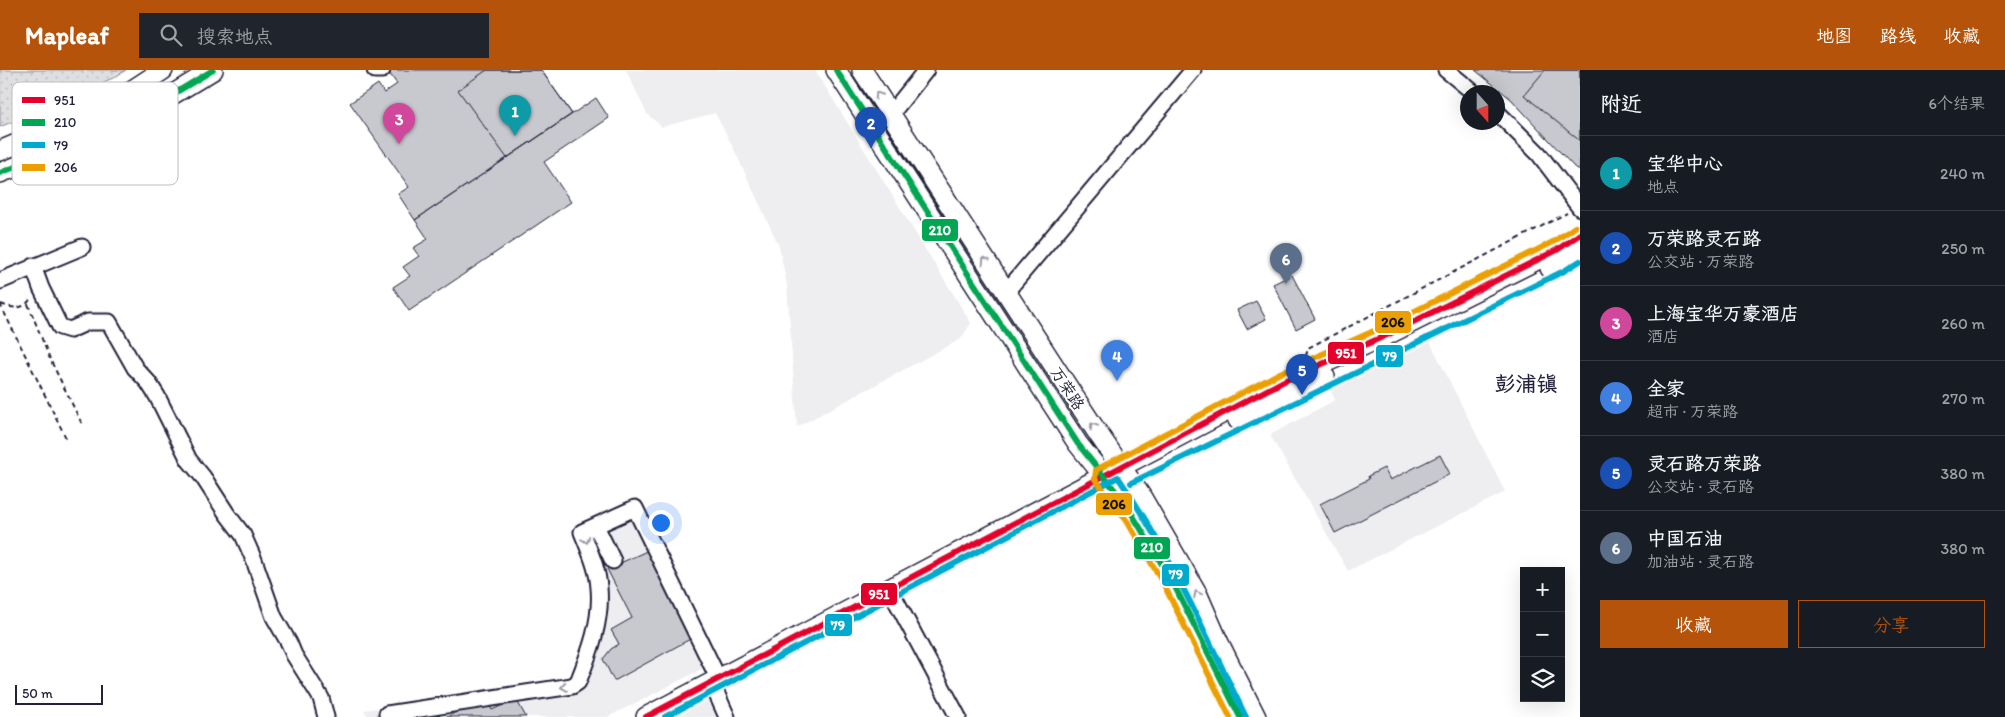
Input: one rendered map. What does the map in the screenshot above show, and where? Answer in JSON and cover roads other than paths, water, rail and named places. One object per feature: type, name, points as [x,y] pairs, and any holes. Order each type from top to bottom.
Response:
[{"type":"main road","points":[[145,82],[163,70]]},
{"type":"main road","points":[[178,91],[213,70]]},
{"type":"main road","name":"万荣路","points":[[836,70],[1078,444],[1131,512],[1172,581],[1240,717]]},
{"type":"main road","name":"万荣路","points":[[862,70],[1097,432],[1124,470],[1194,587],[1218,642],[1256,717]]},
{"type":"main road","points":[[0,151],[12,146]]},
{"type":"main road","points":[[0,172],[12,167]]},
{"type":"main road","points":[[664,717],[716,684],[1124,470],[1300,374],[1387,335],[1557,250],[1580,234]]},
{"type":"main road","points":[[1124,470],[1294,391],[1560,263],[1580,250]]},
{"type":"main road","points":[[646,717],[893,596],[1107,479]]},
{"type":"street","points":[[375,70],[382,70]]},
{"type":"street","points":[[890,114],[926,70]]},
{"type":"street","points":[[1006,292],[1193,70]]},
{"type":"street","points":[[1446,70],[1464,85]]},
{"type":"street","points":[[1505,120],[1539,154],[1580,207]]},
{"type":"street","points":[[0,281],[82,247]]},
{"type":"street","points":[[33,266],[60,327],[70,330],[88,322],[110,322],[135,368],[148,382],[157,396],[188,460],[203,477],[243,535],[274,617],[289,642],[294,655],[321,698],[326,717]]},
{"type":"street","points":[[389,717],[387,714],[441,710],[572,686],[578,682],[594,638],[598,613],[599,587],[594,561],[582,532],[635,508],[716,684],[727,717]]},
{"type":"street","points":[[596,526],[613,561]]},
{"type":"street","points":[[893,596],[958,717]]},
{"type":"place","name":"宝华中心","points":[[515,136]]},
{"type":"place","name":"上海宝华万豪酒店","points":[[399,144]]},
{"type":"place","name":"万荣路灵石路","points":[[871,148]]},
{"type":"place","name":"中国石油","points":[[1286,284]]},
{"type":"place","name":"全家","points":[[1117,381]]},
{"type":"place","name":"灵石路万荣路","points":[[1302,395]]},
{"type":"district","name":"彭浦镇","points":[[1526,384]]}]
